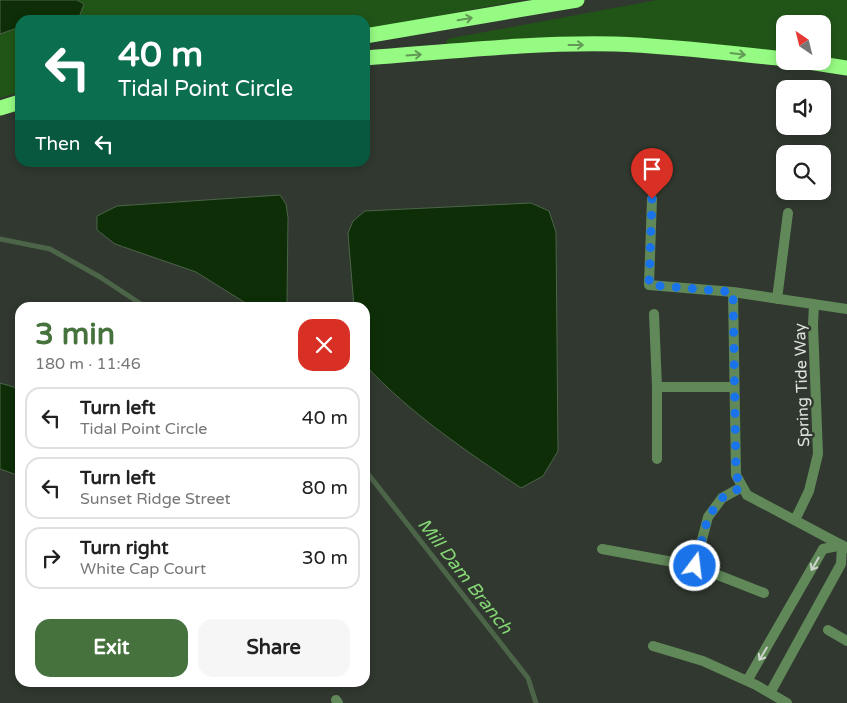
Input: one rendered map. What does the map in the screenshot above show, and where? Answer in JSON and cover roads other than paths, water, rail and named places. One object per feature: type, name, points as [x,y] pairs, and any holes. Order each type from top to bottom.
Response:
[{"type":"highway","points":[[370,35],[577,0]]},
{"type":"highway","points":[[370,58],[553,45],[614,44],[666,47],[776,58]]},
{"type":"highway","points":[[831,66],[847,68]]},
{"type":"highway","points":[[0,108],[15,104]]},
{"type":"street","points":[[652,199],[649,285],[733,292],[847,309]]},
{"type":"street","points":[[777,299],[788,213]]},
{"type":"street","points":[[733,292],[736,475],[747,495],[844,546]]},
{"type":"street","name":"Spring Tide Way","points":[[795,520],[809,491],[818,454],[814,304]]},
{"type":"street","points":[[654,314],[657,459]]},
{"type":"street","points":[[657,387],[734,387]]},
{"type":"street","points":[[695,566],[708,517],[722,498],[742,487]]},
{"type":"street","points":[[747,681],[823,549],[844,546]]},
{"type":"street","points":[[770,693],[841,564],[844,546]]},
{"type":"street","points":[[602,549],[695,566],[764,593]]},
{"type":"street","points":[[828,630],[847,641]]},
{"type":"street","points":[[654,646],[703,660],[787,703]]},
{"type":"waterway","name":"Mill Dam Branch","points":[[0,239],[50,249],[100,277],[138,302]]},
{"type":"waterway","name":"Mill Dam Branch","points":[[370,476],[528,678],[536,703]]}]
